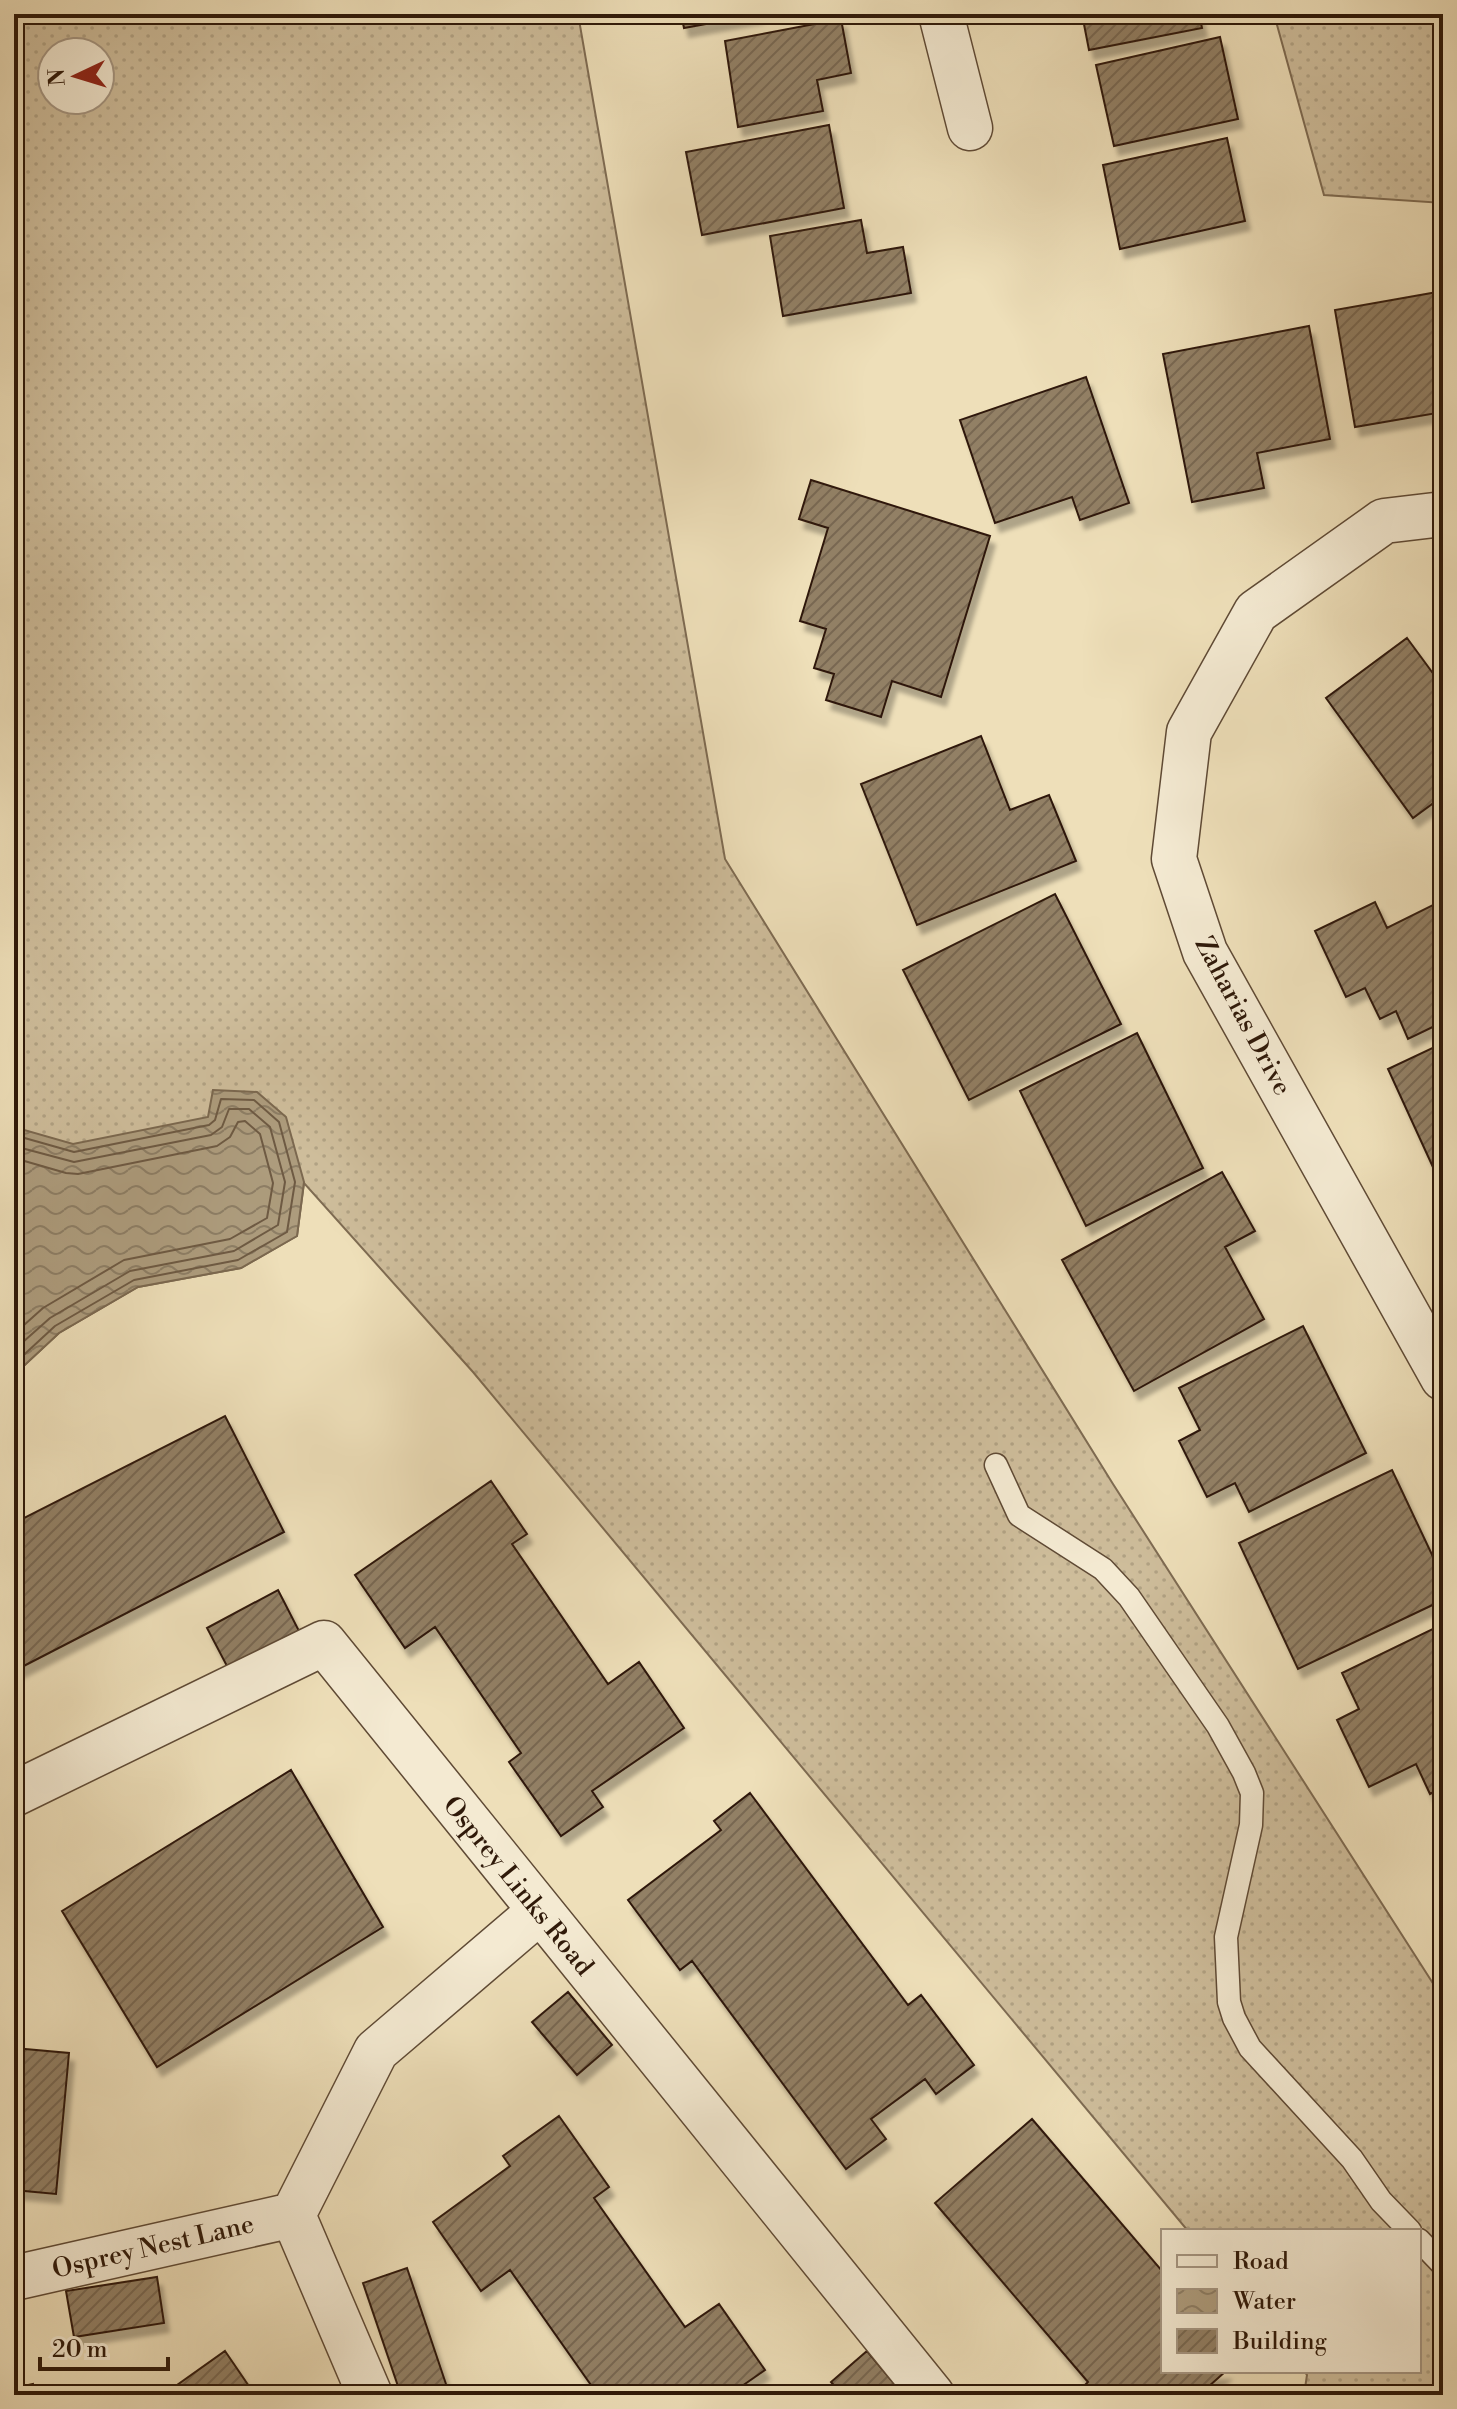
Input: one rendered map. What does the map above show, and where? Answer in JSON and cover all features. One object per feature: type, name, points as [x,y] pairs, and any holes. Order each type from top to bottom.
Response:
[{"type":"street","points":[[941,14],[970,128]]},
{"type":"street","name":"Zaharias Drive","points":[[1443,514],[1384,521],[1256,612],[1189,732],[1174,859],[1205,952],[1443,1378]]},
{"type":"street","name":"Osprey Links Road","points":[[14,1794],[324,1643],[932,2395]]},
{"type":"street","points":[[370,2395],[293,2215],[376,2051],[540,1911]]},
{"type":"street","name":"Osprey Nest Lane","points":[[14,2278],[293,2215]]},
{"type":"lane","points":[[996,1465],[1019,1515],[1103,1569],[1129,1597],[1218,1726],[1244,1773],[1252,1793],[1251,1825],[1226,1937],[1229,2002],[1234,2018],[1250,2048],[1352,2159],[1381,2201],[1408,2229]]},
{"type":"lane","points":[[1421,2242],[1443,2265]]},
{"type":"shaded area","points":[[14,14],[578,14],[725,859],[1113,1484],[1443,1999],[1443,2395],[1304,2395],[1306,2373],[1421,2373],[1421,2229],[1186,2229],[473,1372],[304,1183],[297,1236],[241,1268],[138,1287],[59,1333],[14,1375]]},
{"type":"shaded area","points":[[1274,14],[1443,14],[1443,203],[1324,195]]},
{"type":"water","points":[[213,1090],[257,1092],[286,1117],[304,1182],[297,1236],[241,1268],[138,1287],[59,1333],[14,1375],[14,1127],[73,1144],[208,1117]]},
{"type":"building","points":[[681,14],[760,14],[684,28]]},
{"type":"building","points":[[1082,14],[1199,14],[1202,28],[1089,50]]},
{"type":"building","points":[[841,19],[851,73],[817,80],[823,111],[738,127],[725,41]]},
{"type":"building","points":[[1220,37],[1238,119],[1114,146],[1096,65]]},
{"type":"building","points":[[829,125],[844,208],[702,235],[686,152]]},
{"type":"building","points":[[1227,138],[1245,221],[1120,249],[1103,165]]},
{"type":"building","points":[[861,220],[867,253],[903,247],[911,293],[783,316],[770,236]]},
{"type":"building","points":[[1443,291],[1443,412],[1355,427],[1335,310]]},
{"type":"building","points":[[1309,326],[1330,439],[1257,453],[1264,488],[1192,502],[1163,354]]},
{"type":"building","points":[[1086,377],[1129,503],[1080,520],[1072,497],[995,523],[960,420]]},
{"type":"building","points":[[811,480],[990,536],[941,697],[892,681],[881,717],[826,700],[834,674],[814,668],[826,629],[800,621],[828,528],[799,519]]},
{"type":"building","points":[[1407,638],[1443,687],[1443,796],[1413,818],[1326,698]]},
{"type":"building","points":[[981,736],[1010,810],[1049,795],[1076,861],[917,925],[861,784]]},
{"type":"building","points":[[1055,894],[1121,1024],[969,1100],[903,970]]},
{"type":"building","points":[[1443,900],[1443,1022],[1408,1039],[1396,1011],[1380,1019],[1365,988],[1346,997],[1315,931],[1375,902],[1387,928]]},
{"type":"building","points":[[1137,1033],[1203,1168],[1086,1226],[1020,1091]]},
{"type":"building","points":[[1443,1043],[1443,1189],[1388,1069]]},
{"type":"building","points":[[1222,1172],[1255,1231],[1225,1247],[1264,1319],[1134,1391],[1062,1260]]},
{"type":"building","points":[[1303,1326],[1366,1453],[1249,1512],[1235,1483],[1207,1497],[1179,1441],[1200,1430],[1179,1388]]},
{"type":"building","points":[[225,1416],[284,1532],[14,1671],[14,1523]]},
{"type":"building","points":[[1392,1470],[1443,1578],[1443,1600],[1298,1669],[1239,1543]]},
{"type":"building","points":[[491,1481],[527,1534],[512,1544],[608,1684],[639,1662],[684,1728],[592,1791],[603,1807],[561,1836],[509,1762],[521,1753],[435,1627],[405,1648],[355,1575]]},
{"type":"building","points":[[278,1590],[299,1631],[228,1668],[207,1628]]},
{"type":"building","points":[[1443,1624],[1443,1787],[1430,1794],[1416,1764],[1369,1787],[1337,1720],[1359,1709],[1342,1673]]},
{"type":"building","points":[[291,1770],[383,1927],[157,2067],[62,1911]]},
{"type":"building","points":[[750,1793],[908,2005],[921,1995],[974,2065],[936,2094],[925,2079],[871,2119],[886,2139],[846,2169],[692,1961],[680,1970],[628,1900],[721,1830],[714,1821]]},
{"type":"building","points":[[568,1992],[612,2045],[577,2075],[532,2022]]},
{"type":"building","points":[[14,2048],[69,2053],[56,2194],[14,2190]]},
{"type":"building","points":[[559,2116],[609,2187],[594,2198],[685,2327],[719,2304],[765,2370],[729,2395],[598,2395],[510,2270],[481,2291],[433,2222],[510,2166],[503,2156]]},
{"type":"building","points":[[1032,2119],[1161,2270],[1161,2373],[1224,2373],[1199,2395],[1089,2395],[1082,2388],[1088,2382],[935,2203]]},
{"type":"building","points":[[407,2268],[449,2393],[443,2395],[401,2395],[363,2283]]},
{"type":"building","points":[[157,2277],[164,2323],[74,2337],[66,2291]]},
{"type":"building","points":[[225,2351],[255,2395],[163,2395]]},
{"type":"building","points":[[867,2351],[904,2395],[842,2395],[831,2382]]},
{"type":"building","points":[[33,2384],[35,2395],[14,2395],[14,2388]]}]
